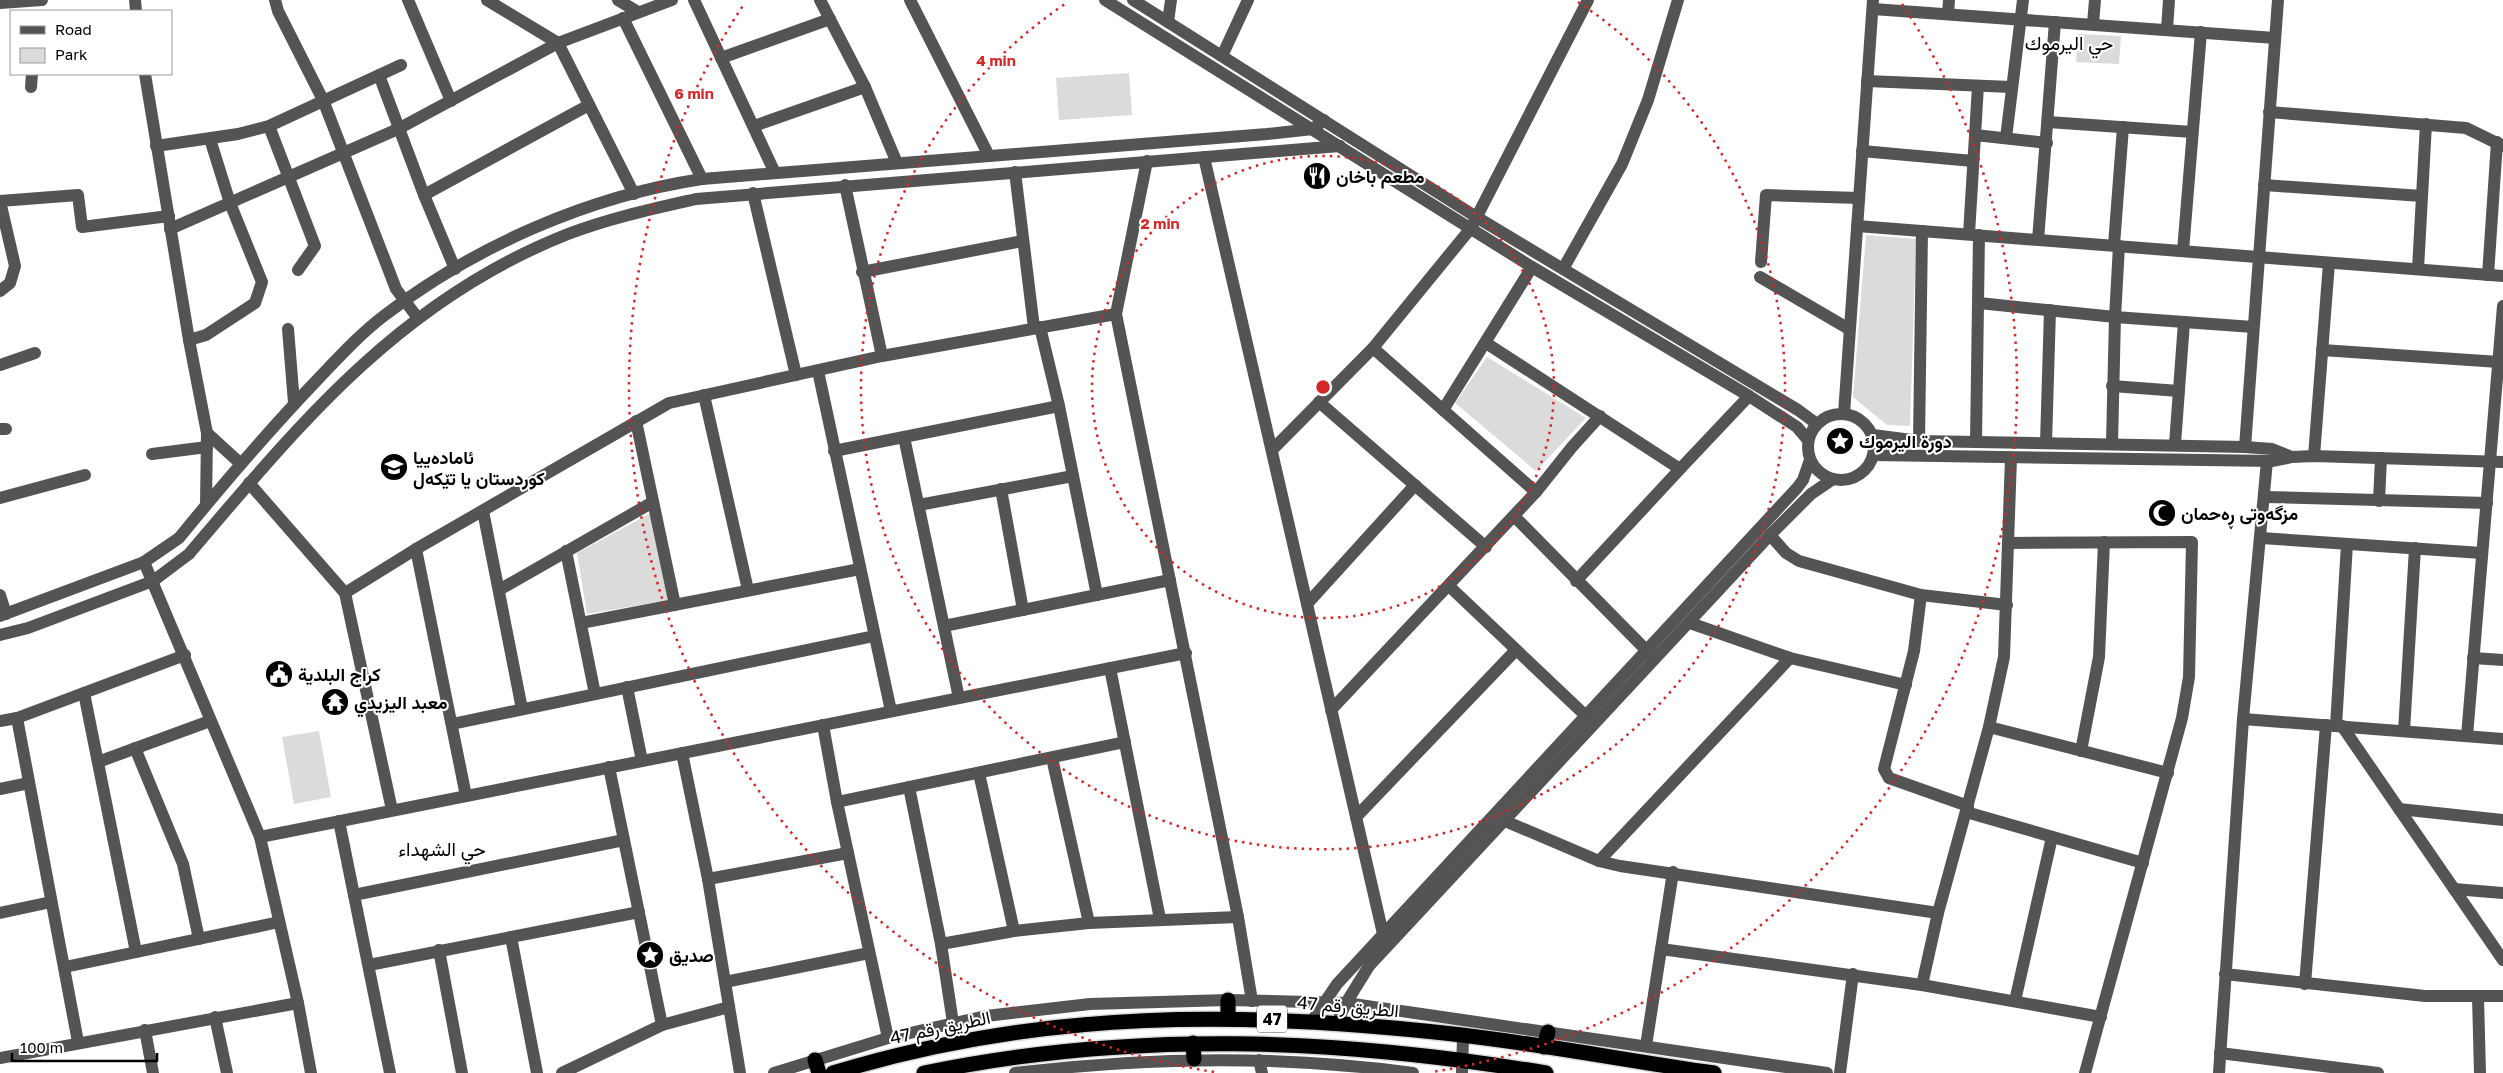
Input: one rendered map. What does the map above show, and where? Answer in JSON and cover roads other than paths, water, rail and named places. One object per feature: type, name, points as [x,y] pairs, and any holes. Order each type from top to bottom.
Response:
[{"type":"highway","points":[[1228,1000],[1228,1018]]},
{"type":"highway","name":"الطريق رقم 47","points":[[833,1073],[928,1047],[996,1034],[1117,1021],[1228,1018],[1312,1021],[1463,1036],[1714,1073]]},
{"type":"highway","points":[[1544,1048],[1548,1032]]},
{"type":"highway","points":[[1193,1043],[1194,1060]]},
{"type":"highway","name":"47","points":[[924,1073],[985,1061],[1070,1050],[1193,1043],[1331,1046],[1461,1066],[1546,1073]]},
{"type":"street","points":[[0,3],[42,0]]},
{"type":"street","points":[[275,0],[278,11],[323,100],[396,289],[417,317]]},
{"type":"street","points":[[408,0],[451,101]]},
{"type":"street","points":[[487,0],[558,43],[634,194]]},
{"type":"street","points":[[618,0],[638,12]]},
{"type":"street","points":[[0,291],[10,283],[15,266],[0,201],[78,195],[82,227],[169,223],[230,203],[344,154],[398,129],[558,43],[672,0]]},
{"type":"street","points":[[694,0],[775,173]]},
{"type":"street","points":[[820,0],[865,88],[897,162]]},
{"type":"street","points":[[910,0],[989,156]]},
{"type":"street","points":[[1105,0],[1340,146],[1474,223],[1563,269],[1798,410],[1817,424]]},
{"type":"street","points":[[1132,0],[1324,120],[1474,223],[1532,267],[1749,396],[1796,427],[1808,440]]},
{"type":"street","points":[[1168,22],[1171,0]]},
{"type":"street","points":[[1222,56],[1248,0]]},
{"type":"street","points":[[1272,450],[1373,348],[1474,223],[1588,0]]},
{"type":"street","points":[[1563,269],[1622,164],[1656,77],[1678,0]]},
{"type":"street","points":[[1948,14],[1950,0]]},
{"type":"street","points":[[2006,138],[2018,26],[2021,19],[2023,0]]},
{"type":"street","points":[[2093,24],[2095,0]]},
{"type":"street","points":[[2167,29],[2169,0]]},
{"type":"street","points":[[2245,447],[2257,256],[2278,0]]},
{"type":"street","points":[[1844,414],[1873,5],[1948,14],[2275,38]]},
{"type":"street","points":[[623,18],[702,179]]},
{"type":"street","points":[[721,58],[830,19]]},
{"type":"street","points":[[2038,240],[2055,22]]},
{"type":"street","points":[[2183,251],[2201,32]]},
{"type":"street","points":[[156,146],[210,139],[269,126],[401,66]]},
{"type":"street","points":[[31,87],[32,75]]},
{"type":"street","points":[[145,75],[189,340],[207,433],[206,505]]},
{"type":"street","points":[[379,75],[398,129],[455,268]]},
{"type":"street","points":[[1868,81],[2011,87]]},
{"type":"street","points":[[1976,442],[1979,303],[1974,235],[1973,161],[1978,86]]},
{"type":"street","points":[[754,126],[865,88]]},
{"type":"street","points":[[424,195],[589,105]]},
{"type":"street","points":[[2269,112],[2466,128],[2500,144],[2488,275]]},
{"type":"street","points":[[0,594],[3,615],[144,562],[179,538],[294,403],[384,316],[455,268],[559,219],[634,194],[702,179],[1314,130],[1324,120]]},
{"type":"street","points":[[2048,122],[2192,132]]},
{"type":"street","points":[[2418,268],[2426,124]]},
{"type":"street","points":[[269,126],[315,246],[298,270]]},
{"type":"street","points":[[2112,444],[2112,386],[2122,127]]},
{"type":"street","points":[[1267,134],[1268,151]]},
{"type":"street","points":[[1975,135],[2047,143]]},
{"type":"street","points":[[189,340],[206,335],[255,303],[262,282],[230,203],[210,139]]},
{"type":"street","points":[[0,635],[28,628],[152,581],[189,554],[249,483],[337,387],[417,317],[464,285],[567,234],[619,216],[696,199],[1340,146]]},
{"type":"street","points":[[1862,152],[1973,161]]},
{"type":"street","points":[[1204,157],[1382,934]]},
{"type":"street","points":[[1147,161],[1116,314],[1186,653],[1238,917],[1252,1001]]},
{"type":"street","points":[[1015,172],[1022,241],[1037,327],[1059,406],[1097,595]]},
{"type":"street","points":[[2264,185],[2422,196]]},
{"type":"street","points":[[845,186],[862,272],[882,356]]},
{"type":"street","points":[[753,193],[796,375]]},
{"type":"street","points":[[1761,262],[1766,195],[1859,198]]},
{"type":"street","points":[[1857,226],[2503,276]]},
{"type":"street","points":[[1919,441],[1922,231]]},
{"type":"street","points":[[862,272],[1022,241]]},
{"type":"street","points":[[2314,456],[2329,263]]},
{"type":"street","points":[[1443,410],[1532,267]]},
{"type":"street","points":[[1760,277],[1849,329]]},
{"type":"street","points":[[1979,303],[2115,317],[2253,327]]},
{"type":"street","points":[[2467,736],[2487,503],[2497,461],[2499,362],[2503,306]]},
{"type":"street","points":[[2046,443],[2050,310]]},
{"type":"street","points":[[344,593],[416,549],[669,403],[882,356],[1116,314]]},
{"type":"street","points":[[2175,444],[2184,322]]},
{"type":"street","points":[[288,329],[294,403]]},
{"type":"street","points":[[1486,343],[1680,469]]},
{"type":"street","points":[[1373,348],[1536,492]]},
{"type":"street","points":[[2322,350],[2499,362]]},
{"type":"street","points":[[0,365],[35,353]]},
{"type":"street","points":[[818,371],[891,711]]},
{"type":"street","points":[[2112,386],[2179,390]]},
{"type":"street","points":[[704,395],[748,590]]},
{"type":"street","points":[[1576,581],[1749,396]]},
{"type":"street","points":[[1319,402],[1486,547]]},
{"type":"street","points":[[834,451],[1059,406]]},
{"type":"street","points":[[1312,1021],[1336,984],[1797,488],[1803,480],[1810,460],[1808,440],[1817,424],[1825,418],[1844,414],[1859,419],[1873,436],[1873,455],[1865,468],[1853,478],[1833,479],[1820,472],[1810,460]]},
{"type":"street","points":[[1331,710],[1486,547],[1536,492],[1600,416]]},
{"type":"street","points":[[636,421],[675,605]]},
{"type":"street","points":[[207,433],[241,464]]},
{"type":"street","points":[[1873,436],[1919,441],[2175,444],[2245,447],[2272,449],[2292,457]]},
{"type":"street","points":[[904,437],[959,698]]},
{"type":"street","points":[[152,454],[206,447]]},
{"type":"street","points":[[1873,455],[2268,461],[2314,456],[2497,461]]},
{"type":"street","points":[[1922,985],[1938,913],[1989,727],[2004,657],[2011,458]]},
{"type":"street","points":[[2379,501],[2380,458]]},
{"type":"street","points":[[2218,1073],[2243,719],[2268,461]]},
{"type":"street","points":[[0,498],[85,475]]},
{"type":"street","points":[[919,505],[1073,476]]},
{"type":"street","points":[[1337,1023],[1346,1003],[1369,966],[1656,660],[1770,535],[1811,494],[1833,479]]},
{"type":"street","points":[[249,483],[344,593],[392,810]]},
{"type":"street","points":[[1307,604],[1415,485]]},
{"type":"street","points":[[1001,489],[1023,610]]},
{"type":"street","points":[[2265,497],[2487,503]]},
{"type":"street","points":[[498,590],[653,502]]},
{"type":"street","points":[[483,511],[522,709]]},
{"type":"street","points":[[1514,516],[1656,660]]},
{"type":"street","points":[[1770,535],[1786,553],[1799,561],[1921,595],[2007,605]]},
{"type":"street","points":[[2261,538],[2482,553]]},
{"type":"street","points":[[2081,751],[2099,657],[2104,542]]},
{"type":"street","points":[[2009,543],[2192,542],[2189,676],[2182,718],[2085,1073]]},
{"type":"street","points":[[2305,984],[2335,726],[2347,544]]},
{"type":"street","points":[[2404,731],[2415,548]]},
{"type":"street","points":[[416,549],[466,796]]},
{"type":"street","points":[[566,551],[595,694]]},
{"type":"street","points":[[144,562],[260,836],[298,1003],[310,1073]]},
{"type":"street","points":[[581,623],[860,569]]},
{"type":"street","points":[[944,626],[1170,580]]},
{"type":"street","points":[[1449,586],[1586,716]]},
{"type":"street","points":[[1921,595],[1914,651],[1885,763],[1885,774],[1894,780],[1967,809],[2143,864]]},
{"type":"street","points":[[1690,623],[1790,658],[1906,685]]},
{"type":"street","points":[[452,724],[874,636]]},
{"type":"street","points":[[1356,817],[1516,650]]},
{"type":"street","points":[[260,836],[1186,653]]},
{"type":"street","points":[[0,721],[17,718],[185,656]]},
{"type":"street","points":[[1600,861],[1790,658]]},
{"type":"street","points":[[2474,658],[2503,660]]},
{"type":"street","points":[[1110,668],[1160,919]]},
{"type":"street","points":[[627,687],[642,761]]},
{"type":"street","points":[[84,693],[136,952]]},
{"type":"street","points":[[17,718],[50,902],[65,967],[78,1042]]},
{"type":"street","points":[[2243,719],[2503,739]]},
{"type":"street","points":[[98,762],[210,721]]},
{"type":"street","points":[[823,725],[837,802],[888,1038]]},
{"type":"street","points":[[2335,726],[2399,809],[2503,960]]},
{"type":"street","points":[[1989,727],[2168,773]]},
{"type":"street","points":[[837,802],[1125,742]]},
{"type":"street","points":[[135,748],[183,864],[199,939]]},
{"type":"street","points":[[682,753],[708,879],[740,1073]]},
{"type":"street","points":[[1052,758],[1089,923]]},
{"type":"street","points":[[609,767],[662,1025]]},
{"type":"street","points":[[979,773],[1014,932]]},
{"type":"street","points":[[0,789],[29,783]]},
{"type":"street","points":[[909,787],[941,944],[954,1023]]},
{"type":"street","points":[[2399,809],[2503,820]]},
{"type":"street","points":[[339,821],[388,1073]]},
{"type":"street","points":[[1505,821],[1600,861],[1635,869],[1673,872],[1938,913]]},
{"type":"street","points":[[2015,1001],[2052,837]]},
{"type":"street","points":[[354,895],[624,840]]},
{"type":"street","points":[[708,879],[848,853]]},
{"type":"street","points":[[1646,1046],[1673,872]]},
{"type":"street","points":[[2454,889],[2503,893]]},
{"type":"street","points":[[0,913],[50,902]]},
{"type":"street","points":[[368,965],[639,912]]},
{"type":"street","points":[[941,944],[1014,932],[1089,923],[1238,917]]},
{"type":"street","points":[[65,967],[279,922]]},
{"type":"street","points":[[511,937],[537,1073]]},
{"type":"street","points":[[1661,949],[1853,974],[2101,1017]]},
{"type":"street","points":[[439,950],[462,1073]]},
{"type":"street","points":[[725,982],[869,953]]},
{"type":"street","points":[[1840,1073],[1853,974]]},
{"type":"street","points":[[2225,974],[2425,996],[2503,996]]},
{"type":"street","points":[[2478,997],[2480,1073]]},
{"type":"street","points":[[774,1073],[817,1066],[888,1038],[954,1023],[1021,1011],[1090,1004],[1228,1000],[1346,1003],[1827,1073]]},
{"type":"street","points":[[0,1058],[78,1042],[298,1003]]},
{"type":"street","points":[[562,1073],[662,1025],[730,1007]]},
{"type":"street","points":[[215,1017],[227,1073]]},
{"type":"street","points":[[145,1030],[153,1073]]},
{"type":"street","points":[[1461,1066],[1463,1036]]},
{"type":"street","points":[[2220,1053],[2378,1073]]},
{"type":"street","points":[[1015,1073],[1105,1064],[1194,1060],[1261,1067],[1414,1073]]},
{"type":"place","name":"مطعم باخان","points":[[1317,176]]},
{"type":"place","name":"دورة اليرموك","points":[[1840,441]]},
{"type":"place","name":"ئامادەییا کوردستان یا تێکەل","points":[[394,467]]},
{"type":"place","name":"مزگه‌وتی ڕه‌حمان","points":[[2162,513]]},
{"type":"place","name":"كراج البلدية","points":[[279,674]]},
{"type":"place","name":"معبد اليزيدي","points":[[335,702]]},
{"type":"place","name":"صديق","points":[[650,955]]},
{"type":"district","name":"حي اليرموك","points":[[2069,42]]},
{"type":"district","name":"حي الشهداء","points":[[442,848]]}]
